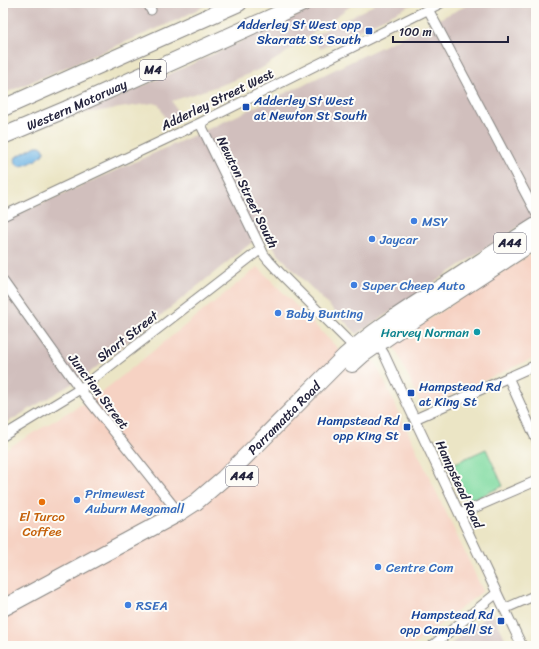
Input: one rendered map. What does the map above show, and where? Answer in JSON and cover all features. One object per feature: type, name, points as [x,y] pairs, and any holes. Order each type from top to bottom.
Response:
[{"type":"highway","name":"Western Motorway","points":[[3,108],[239,3]]},
{"type":"highway","name":"Western Motorway","points":[[3,136],[67,109],[303,3]]},
{"type":"highway","name":"Parramatta Road","points":[[3,608],[179,514],[202,498],[359,351],[425,297],[536,226]]},
{"type":"highway","name":"Parramatta Road","points":[[375,339],[536,240]]},
{"type":"highway","name":"Parramatta Road","points":[[3,620],[179,526],[213,504],[359,351]]},
{"type":"street","name":"Adderley Street West","points":[[3,216],[200,123],[441,3]]},
{"type":"street","points":[[428,9],[536,213]]},
{"type":"street","name":"Newton Street South","points":[[200,123],[264,255],[359,351]]},
{"type":"street","name":"Short Street","points":[[3,436],[80,389],[261,249]]},
{"type":"street","name":"Junction Street","points":[[3,281],[80,389],[179,514]]},
{"type":"street","name":"Hampstead Road","points":[[375,339],[384,354],[522,646]]},
{"type":"street","points":[[415,419],[536,365]]},
{"type":"street","points":[[508,377],[536,439]]},
{"type":"street","points":[[460,514],[536,481]]},
{"type":"street","points":[[432,646],[497,593]]},
{"type":"street","points":[[504,609],[536,596]]},
{"type":"shaded area","points":[[3,3],[210,3],[177,20],[3,94]]},
{"type":"shaded area","points":[[325,3],[365,3],[352,5],[262,68],[230,82],[172,101],[179,116],[167,122],[159,105],[153,103],[80,114],[183,68]]},
{"type":"shaded area","points":[[374,3],[415,3],[320,49],[313,36],[374,5]]},
{"type":"shaded area","points":[[472,3],[536,3],[536,217],[523,224],[357,334],[277,253],[266,231],[88,374],[3,425],[3,221],[217,125]]},
{"type":"shaded area","name":"Harvey Norman","points":[[536,251],[536,357],[423,408],[394,346],[395,342]]},
{"type":"shaded area","points":[[258,267],[359,370],[367,362],[372,360],[375,362],[483,591],[412,646],[3,646],[3,451],[102,392]]},
{"type":"shaded area","points":[[492,612],[509,646],[448,646]]},
{"type":"green space","points":[[486,449],[503,486],[468,502],[451,465]]},
{"type":"water","points":[[36,146],[40,146],[44,149],[41,156],[33,162],[22,166],[18,166],[16,164],[16,157]]},
{"type":"place","name":"Adderley St West opp Skarratt St South","points":[[369,31]]},
{"type":"place","name":"Adderley St West at Newton St South","points":[[246,107]]},
{"type":"place","name":"MSY","points":[[414,221]]},
{"type":"place","name":"Jaycar","points":[[372,239]]},
{"type":"place","name":"Super Cheep Auto","points":[[354,285]]},
{"type":"place","name":"Baby Bunting","points":[[278,313]]},
{"type":"place","name":"Harvey Norman","points":[[477,332]]},
{"type":"place","name":"Hampstead Rd at King St","points":[[411,393]]},
{"type":"place","name":"Hampstead Rd opp King St","points":[[407,427]]},
{"type":"place","name":"Primewest Auburn Megamall","points":[[77,500]]},
{"type":"place","name":"El Turco Coffee","points":[[42,502]]},
{"type":"place","name":"Centre Com","points":[[378,567]]},
{"type":"place","name":"RSEA","points":[[128,605]]},
{"type":"place","name":"Hampstead Rd opp Campbell St","points":[[501,621]]}]
